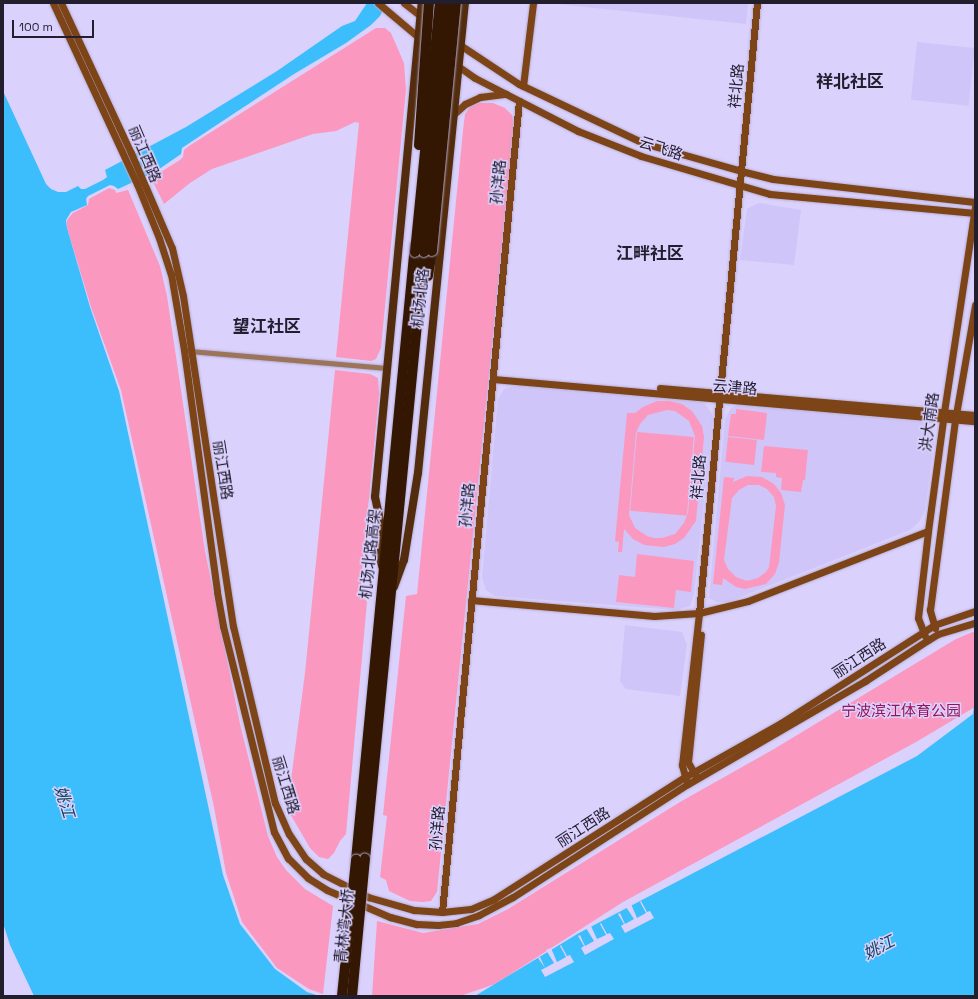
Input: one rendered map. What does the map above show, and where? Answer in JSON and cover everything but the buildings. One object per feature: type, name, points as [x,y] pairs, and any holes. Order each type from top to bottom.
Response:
[{"type":"highway","points":[[424,251],[414,209],[429,3]]},
{"type":"highway","name":"机场北路","points":[[424,251],[440,3]]},
{"type":"highway","name":"机场北路","points":[[424,251],[448,3]]},
{"type":"highway","points":[[424,251],[456,3]]},
{"type":"highway","name":"机场北路高架","points":[[361,859],[392,594],[424,251]]},
{"type":"highway","name":"机场北路高架","points":[[361,859],[383,571],[424,251]]},
{"type":"highway","name":"青林湾大桥","points":[[342,996],[361,859]]},
{"type":"highway","name":"青林湾大桥","points":[[352,996],[361,859]]},
{"type":"main road","name":"丽江西路","points":[[53,3],[123,153],[140,182],[172,248],[184,296],[188,351],[217,592],[223,626],[274,832],[288,858],[308,878],[327,890],[390,917],[417,924],[438,925],[456,923],[479,915],[513,897],[687,780]]},
{"type":"main road","name":"丽江西路","points":[[61,3],[131,153],[140,182]]},
{"type":"main road","name":"云飞路","points":[[378,3],[418,38],[475,78],[578,131],[641,156],[770,194],[975,211]]},
{"type":"main road","name":"云飞路","points":[[404,3],[420,17],[460,46],[523,86],[643,143],[773,179],[975,202]]},
{"type":"main road","name":"机场北路","points":[[383,571],[379,556],[381,525],[375,497],[422,3]]},
{"type":"main road","name":"机场北路","points":[[392,594],[404,560],[418,473],[465,3]]},
{"type":"main road","points":[[523,86],[533,3]]},
{"type":"main road","name":"祥北路","points":[[695,776],[688,762],[757,3]]},
{"type":"main road","points":[[454,114],[465,104],[480,97],[506,94]]},
{"type":"main road","name":"孙洋路","points":[[442,912],[519,101]]},
{"type":"main road","name":"洪大南路","points":[[928,640],[923,633],[918,618],[943,415],[975,211]]},
{"type":"main road","name":"洪大南路","points":[[938,634],[930,610],[955,417],[975,305]]},
{"type":"main road","name":"丽江西路","points":[[188,351],[233,626],[275,803],[293,840],[306,859],[323,874],[351,890],[390,904],[414,910],[442,912],[471,909],[494,899],[687,780],[865,682],[938,634],[975,623]]},
{"type":"main road","name":"云津路","points":[[493,377],[943,415],[975,421]]},
{"type":"main road","name":"云津路","points":[[955,417],[975,415]]},
{"type":"main road","points":[[472,600],[654,616],[701,613],[748,601],[928,531]]},
{"type":"main road","name":"丽江西路","points":[[695,776],[934,625],[975,611]]},
{"type":"main road","name":"祥北路","points":[[687,780],[682,765],[701,613]]},
{"type":"street","points":[[188,351],[387,368]]},
{"type":"shaded area","points":[[548,3],[748,3],[746,24]]},
{"type":"shaded area","points":[[917,42],[975,48],[969,106],[911,100]]},
{"type":"shaded area","points":[[759,203],[801,210],[794,265],[740,260],[747,209]]},
{"type":"shaded area","points":[[518,385],[698,400],[705,404],[713,415],[694,594],[690,606],[676,610],[495,596],[486,590],[482,577],[498,399],[504,389]]},
{"type":"shaded area","points":[[740,404],[922,422],[931,427],[935,436],[925,511],[919,522],[910,530],[728,602],[717,602],[709,598],[725,419],[731,408]]},
{"type":"shaded area","points":[[625,625],[682,632],[687,645],[680,696],[626,689],[620,681]]},
{"type":"green space","points":[[376,28],[385,28],[391,33],[404,63],[406,89],[381,348],[376,359],[371,361],[336,357],[359,123],[355,122],[336,131],[313,134],[212,169],[190,183],[164,204],[151,178],[180,160],[183,157],[184,150],[189,146]]},
{"type":"green space","points":[[479,103],[493,103],[505,108],[512,115],[514,125],[437,892],[431,901],[410,901],[389,891],[386,880],[380,877],[387,816],[383,815],[406,596],[417,594],[465,114],[471,106]]},
{"type":"green space","points":[[109,188],[115,190],[116,193],[128,190],[160,266],[167,296],[205,551],[240,724],[268,836],[277,857],[286,870],[305,889],[333,906],[323,994],[309,989],[277,968],[242,922],[226,873],[214,807],[121,390],[91,307],[67,228],[67,220],[73,213],[88,205],[89,199]]},
{"type":"green space","points":[[335,370],[370,374],[378,378],[379,394],[360,592],[367,602],[346,834],[340,841],[334,853],[328,859],[319,857],[310,848],[289,812],[288,803],[305,673]]},
{"type":"green space","points":[[657,401],[669,401],[682,404],[692,411],[702,426],[704,437],[696,521],[684,538],[675,544],[664,547],[644,545],[633,539],[624,529],[622,552],[618,552],[619,542],[615,541],[627,413],[635,413],[643,407]],"holes":[[[667,410],[675,411],[689,421],[695,436],[688,513],[684,523],[675,534],[662,538],[654,538],[647,536],[635,528],[629,515],[636,433],[640,424],[648,415]]]},
{"type":"green space","points":[[736,409],[767,413],[764,440],[728,436],[731,414],[736,414]]},
{"type":"green space","points":[[637,432],[694,437],[687,516],[630,511]]},
{"type":"green space","points":[[728,437],[757,440],[754,465],[725,462]]},
{"type":"green space","points":[[764,446],[808,450],[805,480],[803,480],[801,492],[781,490],[782,478],[776,477],[776,473],[761,472]]},
{"type":"green space","points":[[747,476],[762,477],[774,484],[781,493],[785,505],[779,562],[775,574],[766,584],[745,589],[736,587],[723,578],[722,585],[713,584],[724,477],[734,478],[733,482]],"holes":[[[748,485],[759,485],[767,489],[774,497],[776,506],[769,567],[766,572],[758,578],[747,581],[736,577],[728,569],[724,560],[732,498],[739,490]]]},
{"type":"green space","points":[[637,554],[694,561],[691,592],[676,590],[674,608],[616,602],[619,575],[635,577]]},
{"type":"green space","name":"宁波滨江体育公园","points":[[975,631],[975,707],[916,742],[623,902],[495,984],[460,996],[372,996],[377,921],[423,933],[478,924],[508,909],[680,802],[774,749],[956,639]]},
{"type":"water","name":"姚江","points":[[367,3],[387,3],[380,16],[371,25],[346,43],[294,74],[182,148],[181,154],[155,172],[118,189],[110,185],[88,196],[86,199],[87,205],[71,212],[66,220],[90,307],[119,391],[223,875],[240,924],[275,969],[307,992],[319,996],[34,996],[10,945],[3,923],[3,91],[46,184],[51,189],[58,192],[66,192],[78,186],[81,189],[85,189],[107,177],[105,170],[186,127],[277,71],[342,26],[355,21]]},
{"type":"water","name":"姚江","points":[[975,696],[975,994],[971,996],[475,996],[579,933],[917,756],[973,714]]},
{"type":"pier","points":[[641,901],[647,912],[650,911],[654,918],[625,933],[621,926],[624,924],[618,914],[620,913],[625,924],[634,919],[626,907],[631,904],[637,918],[646,913],[640,902]]},
{"type":"pier","points":[[601,923],[607,934],[610,933],[614,939],[585,955],[581,948],[584,946],[578,936],[580,935],[585,946],[594,941],[586,928],[591,926],[597,939],[606,935],[600,924]]},
{"type":"pier","points":[[561,945],[567,956],[570,955],[574,962],[545,977],[541,970],[554,963],[546,950],[551,948],[557,962],[566,957],[560,946]]},
{"type":"pier","points":[[540,957],[545,968],[538,958]]},
{"type":"district","name":"祥北社区","points":[[850,82]]},
{"type":"district","name":"江畔社区","points":[[650,254]]},
{"type":"district","name":"望江社区","points":[[267,327]]}]
